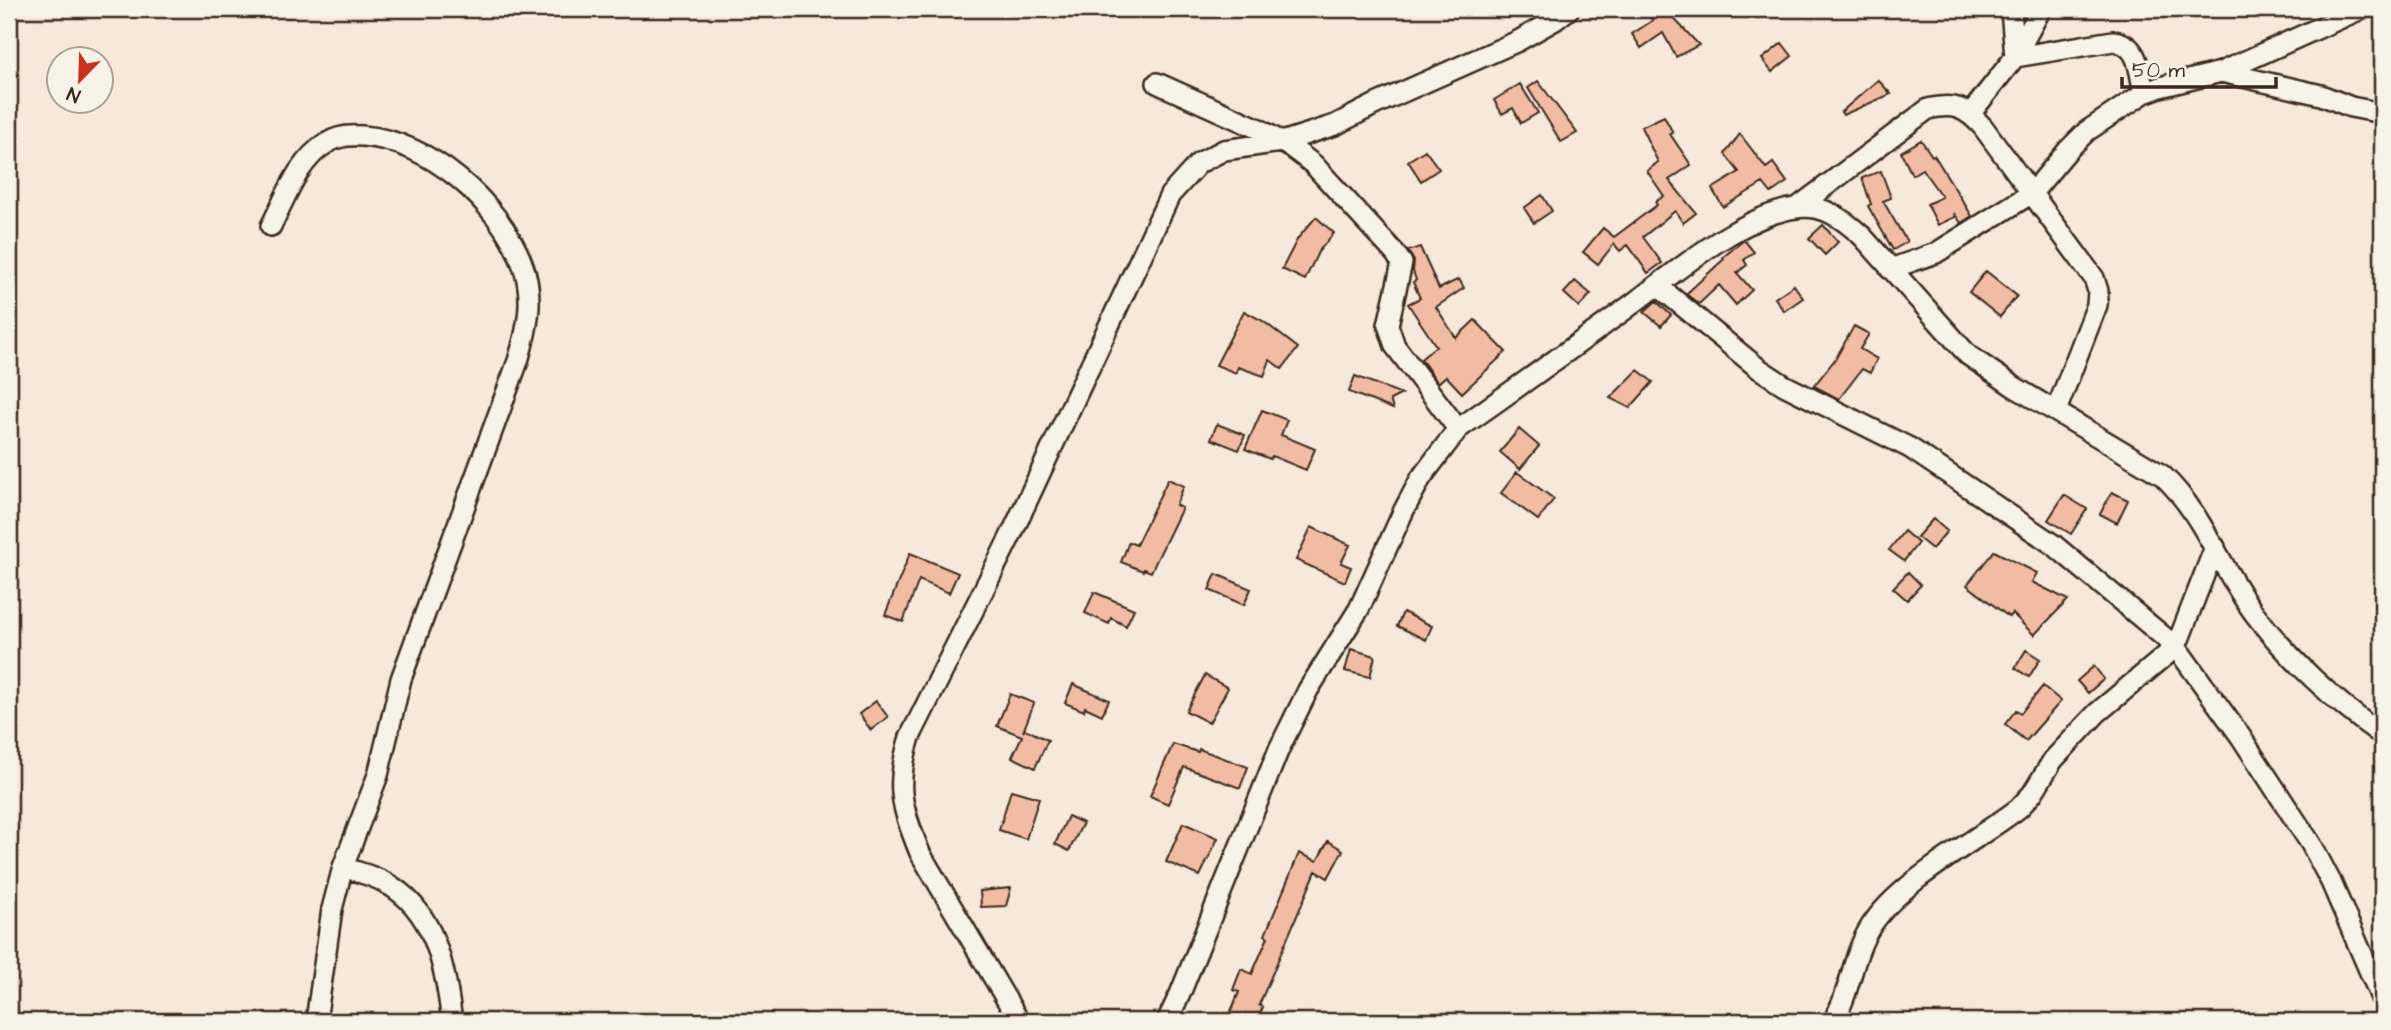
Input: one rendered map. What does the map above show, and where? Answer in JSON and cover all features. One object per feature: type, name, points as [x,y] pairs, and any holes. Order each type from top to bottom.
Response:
[{"type":"street","points":[[1019,1021],[920,853],[908,823],[901,791],[901,766],[910,737],[1013,531],[1170,195],[1199,163],[1224,150],[1282,142],[1335,125],[1518,41],[1569,9]]},
{"type":"street","points":[[2011,9],[2015,57]]},
{"type":"street","points":[[1971,113],[2015,57],[2041,9]]},
{"type":"street","points":[[1890,269],[1936,253],[2032,193],[2067,150],[2087,131],[2144,93],[2221,72],[2361,9]]},
{"type":"street","points":[[2015,57],[2113,41],[2123,42],[2133,51],[2144,93]]},
{"type":"street","points":[[2221,72],[2382,113]]},
{"type":"street","points":[[1157,83],[1282,142],[1313,164],[1394,251],[1402,263],[1388,325],[1395,345],[1458,429]]},
{"type":"street","points":[[1798,207],[1927,109],[1957,107],[1971,113],[2094,278],[2098,291],[2097,305],[2056,411]]},
{"type":"street","points":[[271,226],[297,175],[310,156],[328,141],[351,135],[379,138],[405,146],[428,158],[459,178],[482,200],[508,233],[523,263],[530,295],[528,326],[518,362],[401,679],[378,775],[343,867],[332,909],[316,1021]]},
{"type":"street","points":[[1167,1021],[1279,749],[1308,690],[1359,609],[1421,478],[1458,429],[1720,242],[1759,218],[1798,207],[1822,208],[1844,220],[1862,236],[1968,355],[2013,386],[2162,475],[2181,492],[2253,612],[2319,685],[2357,718],[2382,735]]},
{"type":"street","points":[[1658,286],[1758,368],[1784,385],[1910,448],[2054,545],[2176,647],[2241,737],[2311,844],[2331,882],[2382,1000]]},
{"type":"street","points":[[1833,1021],[1850,981],[1857,955],[1871,926],[1887,906],[1907,888],[2019,808],[2032,794],[2053,760],[2097,713],[2176,647],[2215,547]]},
{"type":"street","points":[[343,867],[384,882],[410,900],[429,929],[446,973],[452,1021]]},
{"type":"building","points":[[1657,9],[1665,9],[1699,45],[1676,57],[1663,33],[1641,48],[1632,34],[1653,20],[1649,16]]},
{"type":"building","points":[[1782,43],[1792,56],[1772,72],[1762,59]]},
{"type":"building","points":[[1878,80],[1891,94],[1843,115],[1841,112]]},
{"type":"building","points":[[1538,81],[1577,133],[1561,142],[1528,88]]},
{"type":"building","points":[[1520,84],[1538,113],[1521,123],[1513,108],[1502,114],[1494,100]]},
{"type":"building","points":[[1664,116],[1673,133],[1670,134],[1691,165],[1669,180],[1696,213],[1683,223],[1675,211],[1643,237],[1662,263],[1648,273],[1628,245],[1620,251],[1614,244],[1598,264],[1583,252],[1603,228],[1614,237],[1657,205],[1655,202],[1664,196],[1647,171],[1658,162],[1641,127]]},
{"type":"building","points":[[1740,134],[1766,168],[1773,163],[1787,182],[1771,193],[1763,183],[1723,207],[1712,189],[1739,172],[1725,154]]},
{"type":"building","points":[[1921,140],[1932,156],[1934,155],[1972,216],[1961,223],[1954,213],[1955,217],[1938,225],[1927,204],[1942,197],[1922,169],[1912,175],[1901,152]]},
{"type":"building","points":[[1425,150],[1439,169],[1421,181],[1408,161]]},
{"type":"building","points":[[1881,171],[1891,198],[1883,201],[1907,242],[1893,250],[1868,206],[1871,204],[1862,178]]},
{"type":"building","points":[[1542,195],[1552,211],[1534,223],[1524,208]]},
{"type":"building","points":[[1316,217],[1334,233],[1318,252],[1305,280],[1282,269],[1298,238]]},
{"type":"building","points":[[1823,225],[1838,242],[1825,255],[1809,238]]},
{"type":"building","points":[[1744,240],[1754,252],[1744,260],[1747,265],[1737,273],[1752,290],[1736,305],[1719,285],[1699,304],[1686,294],[1724,259],[1723,257]]},
{"type":"building","points":[[1420,247],[1439,289],[1459,279],[1464,288],[1436,307],[1456,338],[1475,320],[1506,352],[1462,393],[1446,376],[1438,383],[1421,359],[1436,346],[1408,304],[1420,298],[1413,282],[1416,280],[1414,261],[1408,251]]},
{"type":"building","points":[[1986,271],[2017,296],[2000,317],[1969,292]]},
{"type":"building","points":[[1575,281],[1591,294],[1579,307],[1564,293]]},
{"type":"building","points":[[1794,285],[1803,298],[1784,311],[1775,298]]},
{"type":"building","points":[[1656,301],[1671,315],[1661,326],[1644,312]]},
{"type":"building","points":[[1244,311],[1263,321],[1298,348],[1282,369],[1270,360],[1264,376],[1238,367],[1236,373],[1216,365]]},
{"type":"building","points":[[1854,326],[1869,334],[1860,349],[1877,359],[1870,373],[1862,369],[1839,399],[1814,386],[1836,358]]},
{"type":"building","points":[[1638,370],[1653,382],[1630,408],[1610,398]]},
{"type":"building","points":[[1355,376],[1402,394],[1390,400],[1393,409],[1349,392]]},
{"type":"building","points":[[1262,410],[1287,420],[1281,435],[1315,449],[1306,470],[1272,456],[1270,459],[1245,449]]},
{"type":"building","points":[[1217,424],[1245,435],[1239,450],[1211,439]]},
{"type":"building","points":[[1519,429],[1539,446],[1520,469],[1500,452]]},
{"type":"building","points":[[1517,472],[1554,499],[1538,520],[1501,493]]},
{"type":"building","points":[[1168,479],[1184,486],[1176,505],[1182,508],[1151,572],[1121,562],[1129,542],[1136,545]]},
{"type":"building","points":[[2112,492],[2128,500],[2117,523],[2100,514]]},
{"type":"building","points":[[2064,495],[2087,509],[2071,534],[2048,520]]},
{"type":"building","points":[[1933,519],[1947,531],[1932,549],[1917,537]]},
{"type":"building","points":[[1311,527],[1350,545],[1341,563],[1351,567],[1345,582],[1296,560]]},
{"type":"building","points":[[1904,531],[1918,543],[1904,561],[1889,550]]},
{"type":"building","points":[[1994,551],[2037,573],[2032,582],[2068,600],[2034,635],[2012,613],[2009,617],[1967,585]]},
{"type":"building","points":[[910,553],[958,573],[949,593],[919,580],[903,622],[885,615]]},
{"type":"building","points":[[1908,572],[1921,585],[1907,600],[1893,588]]},
{"type":"building","points":[[1216,574],[1251,589],[1244,605],[1209,590]]},
{"type":"building","points":[[1094,592],[1134,609],[1126,626],[1111,618],[1109,624],[1085,613]]},
{"type":"building","points":[[1403,612],[1432,626],[1426,640],[1397,626]]},
{"type":"building","points":[[1351,649],[1375,656],[1370,677],[1345,671]]},
{"type":"building","points":[[2026,650],[2040,659],[2029,677],[2015,668]]},
{"type":"building","points":[[2094,666],[2104,679],[2088,693],[2077,681]]},
{"type":"building","points":[[1205,675],[1228,688],[1209,723],[1186,711]]},
{"type":"building","points":[[1073,684],[1109,700],[1102,715],[1085,707],[1084,711],[1065,703]]},
{"type":"building","points":[[2043,686],[2061,701],[2026,741],[2005,724],[2016,710],[2021,713]]},
{"type":"building","points":[[1010,694],[1034,703],[1023,732],[1025,729],[1048,740],[1035,768],[1012,757],[1022,736],[997,726]]},
{"type":"building","points":[[876,701],[888,717],[871,730],[859,714]]},
{"type":"building","points":[[1173,744],[1198,752],[1199,749],[1248,767],[1240,788],[1184,767],[1168,804],[1150,796]]},
{"type":"building","points":[[1011,790],[1039,798],[1026,839],[999,830]]},
{"type":"building","points":[[1068,816],[1083,823],[1069,851],[1055,844]]},
{"type":"building","points":[[1183,823],[1218,838],[1200,876],[1166,862]]},
{"type":"building","points":[[1328,841],[1343,850],[1328,878],[1316,871],[1259,1005],[1263,1007],[1257,1021],[1241,1021],[1229,1016],[1239,992],[1233,990],[1241,969],[1252,974],[1299,853],[1317,861]]},
{"type":"building","points":[[1011,888],[1006,906],[981,907],[980,891]]}]
